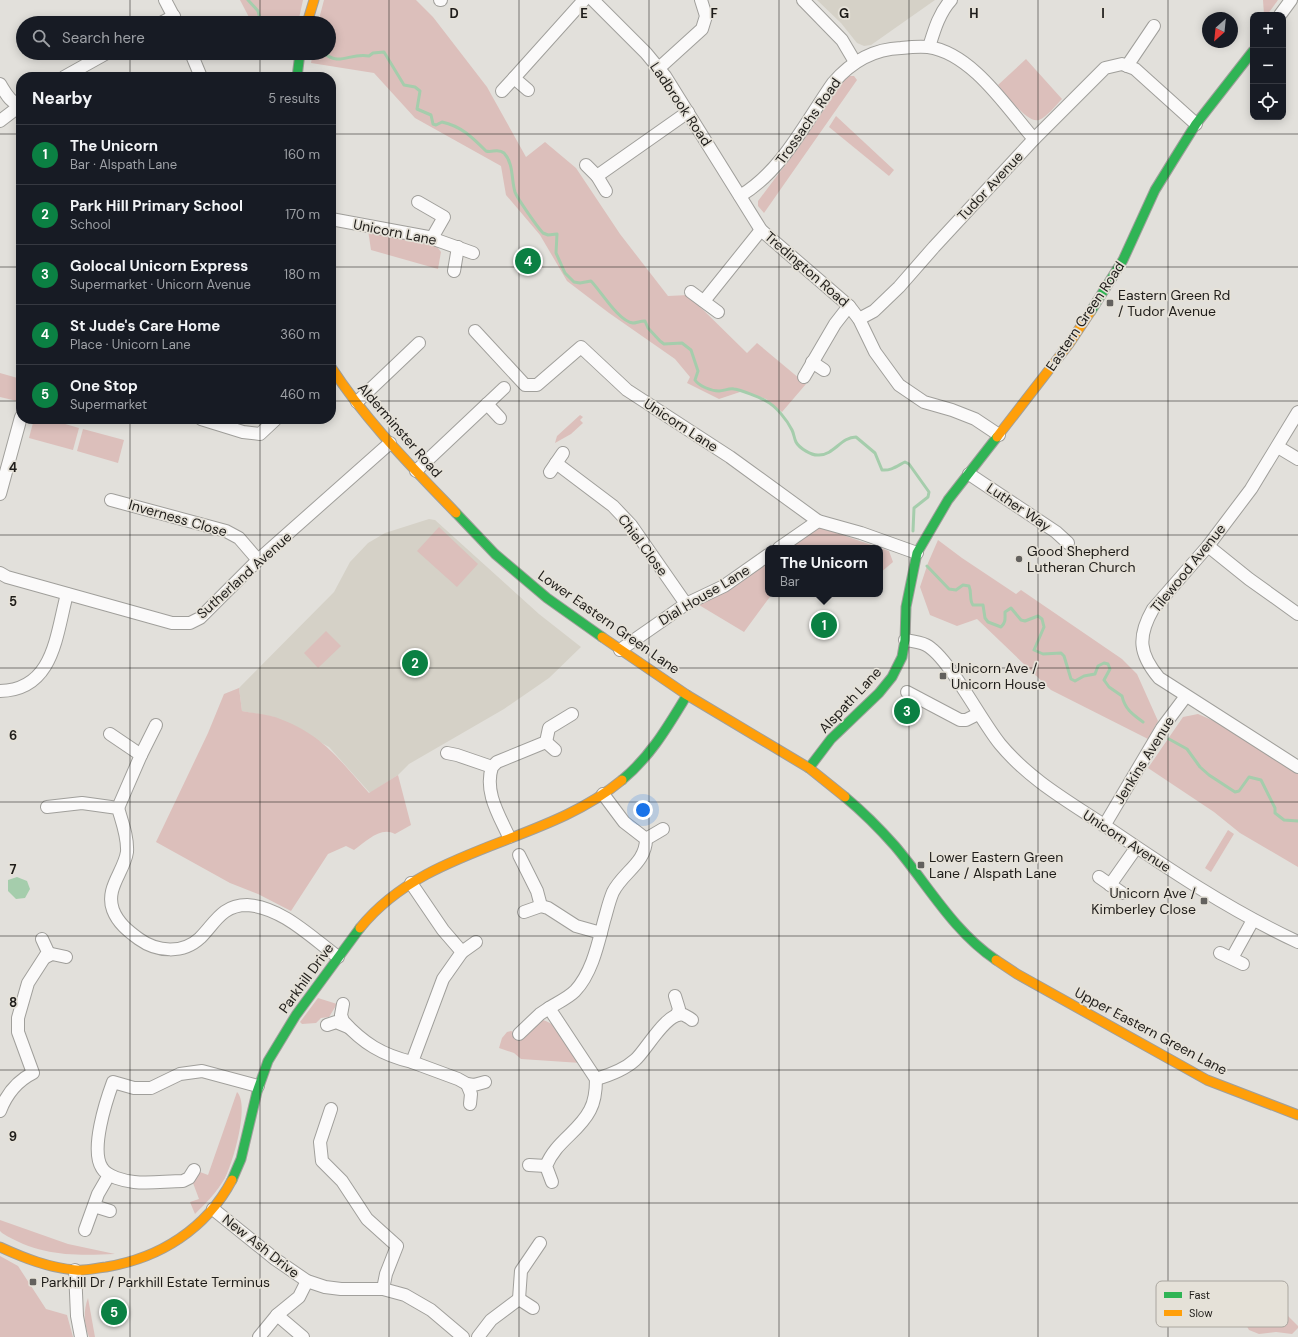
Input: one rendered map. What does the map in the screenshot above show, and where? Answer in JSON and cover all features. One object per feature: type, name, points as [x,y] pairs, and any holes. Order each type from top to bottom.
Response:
[{"type":"street","points":[[165,0],[173,16]]},
{"type":"street","points":[[309,16],[314,0]]},
{"type":"street","points":[[502,91],[584,0]]},
{"type":"street","name":"Ladbrook Road","points":[[593,0],[659,68],[688,112],[754,220]]},
{"type":"street","points":[[659,68],[702,30],[706,16],[702,0]]},
{"type":"street","points":[[803,0],[842,40],[855,62]]},
{"type":"street","points":[[929,47],[938,21],[946,5],[951,0]]},
{"type":"street","points":[[1282,12],[1291,0]]},
{"type":"street","points":[[1154,26],[1127,66],[1135,69],[1196,124]]},
{"type":"street","name":"Trossachs Road","points":[[740,196],[757,186],[773,171],[833,83],[844,70],[855,62],[882,50],[902,47],[929,47],[948,54],[968,66],[981,77],[1034,139]]},
{"type":"street","name":"Eastern Green Road","points":[[920,549],[948,500],[1069,344],[1099,300],[1123,260],[1155,190],[1196,124],[1250,55]]},
{"type":"street","points":[[73,72],[94,60]]},
{"type":"street","points":[[194,60],[199,72]]},
{"type":"street","points":[[297,72],[299,60]]},
{"type":"street","name":"Tudor Avenue","points":[[859,319],[874,311],[899,287],[1034,139],[1105,68],[1115,64],[1127,66]]},
{"type":"street","points":[[514,78],[528,90]]},
{"type":"street","points":[[0,84],[12,101],[16,103]]},
{"type":"street","points":[[0,121],[16,109]]},
{"type":"street","points":[[597,176],[688,112]]},
{"type":"street","points":[[586,165],[597,176],[606,191]]},
{"type":"street","points":[[418,202],[444,217],[432,238]]},
{"type":"street","name":"Unicorn Lane","points":[[336,220],[432,238],[473,253]]},
{"type":"street","name":"Tredington Road","points":[[754,220],[761,230],[850,306],[859,319],[875,352],[899,385],[924,402],[975,418],[999,435]]},
{"type":"street","points":[[704,301],[761,230]]},
{"type":"street","points":[[454,271],[458,247]]},
{"type":"street","points":[[691,292],[718,312]]},
{"type":"street","points":[[804,378],[835,324],[850,306]]},
{"type":"street","name":"Unicorn Lane","points":[[475,331],[525,385],[537,385],[581,347],[627,390],[730,457],[818,521],[920,549]]},
{"type":"street","points":[[357,402],[401,353],[418,343]]},
{"type":"street","points":[[812,362],[824,370]]},
{"type":"street","name":"Alderminster Road","points":[[336,375],[390,443],[451,510]]},
{"type":"street","points":[[416,471],[504,388]]},
{"type":"street","points":[[487,404],[500,418]]},
{"type":"street","name":"Tilewood Avenue","points":[[1298,412],[1278,447],[1251,488],[1208,546],[1153,610],[1143,632],[1141,643],[1144,656],[1149,666],[1159,678],[1298,767]]},
{"type":"street","points":[[0,494],[19,424]]},
{"type":"street","points":[[217,424],[243,432],[260,434],[271,424]]},
{"type":"street","name":"Sutherland Avenue","points":[[0,573],[7,577],[172,623],[190,623],[200,618],[258,560],[390,443]]},
{"type":"street","points":[[1278,447],[1298,460]]},
{"type":"street","name":"Chiel Close","points":[[563,453],[553,468],[613,506],[631,525],[686,604]]},
{"type":"street","name":"Luther Way","points":[[969,474],[1056,532],[1068,543]]},
{"type":"street","name":"Inverness Close","points":[[111,500],[226,530],[239,538],[258,560]]},
{"type":"street","name":"Lower Eastern Green Lane","points":[[451,510],[495,554],[546,598],[687,695],[763,738],[808,768]]},
{"type":"street","points":[[782,545],[818,521]]},
{"type":"street","points":[[1208,546],[1249,579],[1298,614]]},
{"type":"street","name":"Alspath Lane","points":[[808,768],[831,739],[879,693],[892,678],[902,657],[905,640],[906,607],[920,549]]},
{"type":"street","name":"Dial House Lane","points":[[620,650],[686,604],[724,586],[765,557]]},
{"type":"street","points":[[0,691],[12,689],[31,682],[45,668],[51,655],[67,594]]},
{"type":"street","name":"Unicorn Avenue","points":[[905,640],[926,645],[935,652],[946,664],[998,743],[1032,777],[1136,848],[1213,898],[1298,942]]},
{"type":"street","points":[[907,692],[960,720],[966,720],[978,714]]},
{"type":"street","name":"Parkhill Drive","points":[[0,1247],[32,1261],[75,1270],[112,1266],[146,1257],[171,1244],[189,1232],[213,1209],[227,1189],[241,1158],[258,1086],[279,1040],[294,1016],[376,910],[389,898],[411,883],[465,854],[565,814],[603,794],[638,767],[664,734],[687,695]]},
{"type":"street","name":"Jenkins Avenue","points":[[1104,826],[1159,733],[1186,696]]},
{"type":"street","points":[[546,742],[549,728],[572,714]]},
{"type":"street","points":[[156,725],[118,808],[126,838],[127,853],[112,890],[113,909],[119,920],[127,930],[145,944],[163,949],[184,948],[201,937],[216,918],[234,906],[247,905],[259,907],[285,918],[338,958]]},
{"type":"street","points":[[110,734],[141,755]]},
{"type":"street","points":[[546,742],[555,750]]},
{"type":"street","points":[[509,837],[493,802],[489,786],[492,767],[497,762],[546,742]]},
{"type":"street","points":[[447,753],[457,754],[492,767]]},
{"type":"street","name":"Upper Eastern Green Lane","points":[[808,768],[859,808],[895,846],[957,926],[996,961],[1207,1080],[1298,1115]]},
{"type":"street","points":[[603,794],[624,822],[646,839]]},
{"type":"street","points":[[47,807],[82,803],[118,808]]},
{"type":"street","points":[[646,839],[662,830]]},
{"type":"street","points":[[519,1034],[540,1014],[574,992],[580,984],[589,968],[613,892],[626,873],[642,859],[646,839]]},
{"type":"street","points":[[1110,885],[1136,848]]},
{"type":"street","points":[[518,855],[538,890],[542,906]]},
{"type":"street","points":[[1099,878],[1122,893]]},
{"type":"street","points":[[411,883],[443,930],[462,952]]},
{"type":"street","points":[[524,912],[542,906],[548,908],[576,926],[601,933]]},
{"type":"street","points":[[1232,958],[1253,920]]},
{"type":"street","points":[[0,1111],[11,1090],[22,1078],[33,1072],[18,1032],[18,1018],[28,983],[48,952],[42,939]]},
{"type":"street","points":[[412,1062],[443,979],[462,952],[476,942]]},
{"type":"street","points":[[1220,952],[1243,964]]},
{"type":"street","points":[[46,957],[52,954],[66,957]]},
{"type":"street","points":[[596,1079],[607,1076],[635,1061],[659,1029],[677,1015],[679,1009],[675,996]]},
{"type":"street","points":[[343,1004],[341,1015],[343,1021],[373,1048],[384,1054],[412,1062],[458,1079],[467,1084],[474,1085],[485,1082]]},
{"type":"street","points":[[549,1008],[596,1079],[596,1093],[591,1109],[582,1122],[562,1140],[550,1156],[546,1166],[552,1182]]},
{"type":"street","points":[[677,1015],[683,1015],[692,1020]]},
{"type":"street","points":[[327,1025],[336,1022],[348,1027]]},
{"type":"street","points":[[194,1170],[189,1178],[183,1181],[134,1182],[109,1175],[102,1168],[98,1159],[98,1148],[102,1119],[113,1082],[134,1088],[151,1088],[180,1074],[202,1071],[258,1086]]},
{"type":"street","points":[[467,1084],[471,1094],[470,1104]]},
{"type":"street","points":[[331,1109],[320,1142],[322,1161],[342,1181],[367,1219],[397,1246],[388,1268],[383,1289]]},
{"type":"street","points":[[529,1165],[546,1166]]},
{"type":"street","points":[[85,1230],[94,1206],[109,1175]]},
{"type":"street","points":[[94,1206],[110,1211]]},
{"type":"street","name":"New Ash Drive","points":[[213,1209],[275,1259],[306,1281],[324,1287],[341,1289],[383,1289],[405,1295],[418,1302],[463,1337]]},
{"type":"street","points":[[478,1337],[491,1320],[519,1299],[521,1271],[533,1256],[540,1243]]},
{"type":"street","points":[[75,1270],[77,1316],[82,1337]]},
{"type":"street","points":[[259,1337],[278,1315],[299,1297],[306,1281]]},
{"type":"street","points":[[519,1299],[533,1308]]},
{"type":"street","points":[[278,1315],[303,1337]]},
{"type":"shaded area","points":[[240,0],[303,0],[300,16],[248,16]]},
{"type":"shaded area","points":[[324,0],[416,0],[433,17],[487,87],[526,157],[545,142],[576,168],[620,234],[668,296],[688,295],[747,353],[757,343],[806,384],[782,412],[766,399],[743,391],[719,399],[687,383],[690,377],[675,359],[609,313],[567,281],[540,235],[506,195],[501,166],[415,118],[374,73],[311,63],[312,60],[336,60],[336,16],[320,16]]},
{"type":"shaded area","points":[[817,0],[935,0],[871,45],[864,46],[857,43],[841,23]]},
{"type":"shaded area","points":[[1263,0],[1278,0],[1269,12],[1264,12]]},
{"type":"shaded area","points":[[1026,59],[1062,99],[1048,114],[1039,120],[1034,120],[1023,113],[998,85]]},
{"type":"shaded area","points":[[849,76],[854,76],[857,80],[764,213],[758,206],[758,201],[801,144],[843,81]]},
{"type":"shaded area","points":[[836,116],[894,170],[889,176],[829,127]]},
{"type":"shaded area","points":[[368,230],[435,244],[441,252],[438,269],[371,250]]},
{"type":"shaded area","points":[[0,373],[16,378],[16,401],[0,397]]},
{"type":"shaded area","points":[[580,415],[583,417],[580,420],[583,423],[571,434],[555,443],[557,436]]},
{"type":"shaded area","points":[[33,424],[65,424],[79,428],[73,450],[29,438]]},
{"type":"shaded area","points":[[83,429],[124,440],[118,463],[77,451]]},
{"type":"shaded area","points":[[429,519],[435,520],[539,614],[581,647],[549,678],[504,709],[409,764],[398,775],[370,793],[329,747],[274,717],[242,711],[239,688],[334,592],[350,562],[368,543],[385,533]]},
{"type":"shaded area","points":[[439,527],[478,564],[457,587],[417,551]]},
{"type":"shaded area","points":[[822,528],[872,545],[789,545],[810,530]]},
{"type":"shaded area","points":[[938,540],[1016,594],[1021,590],[1122,659],[1137,674],[1158,721],[1148,739],[1051,690],[977,619],[957,626],[930,615],[920,587]]},
{"type":"shaded area","points":[[883,549],[889,551],[893,562],[883,570]]},
{"type":"shaded area","points":[[765,562],[765,597],[770,597],[744,632],[699,605]]},
{"type":"shaded area","points":[[326,631],[341,646],[318,668],[304,653]]},
{"type":"shaded area","points":[[239,688],[242,711],[275,717],[291,723],[305,731],[328,748],[369,793],[398,775],[411,825],[395,834],[389,832],[379,833],[368,839],[354,850],[346,846],[328,854],[291,911],[258,894],[230,883],[156,842],[208,733],[224,694]]},
{"type":"shaded area","points":[[1198,714],[1221,724],[1298,774],[1298,867],[1240,833],[1214,812],[1148,768],[1183,717]]},
{"type":"shaded area","points":[[1228,830],[1234,834],[1211,872],[1205,868]]},
{"type":"shaded area","points":[[17,877],[27,881],[30,889],[25,898],[16,899],[8,891],[8,880]]},
{"type":"shaded area","points":[[318,998],[337,1004],[329,1017],[321,1018],[316,1023],[302,1024],[300,1022]]},
{"type":"shaded area","points":[[543,1020],[555,1027],[560,1032],[581,1063],[521,1059],[514,1053],[499,1048],[502,1038],[507,1032],[511,1031],[524,1037]]},
{"type":"shaded area","points":[[237,1092],[241,1099],[242,1109],[239,1134],[232,1160],[222,1183],[195,1214],[190,1202],[199,1199],[193,1183],[200,1172],[208,1175]]},
{"type":"shaded area","points":[[0,1220],[68,1244],[115,1254],[85,1255],[57,1253],[29,1246],[2,1233],[0,1231]]},
{"type":"shaded area","points":[[0,1256],[18,1266],[46,1309],[67,1315],[73,1337],[0,1337]]},
{"type":"shaded area","points":[[88,1298],[95,1337],[89,1337],[85,1322],[85,1308]]},
{"type":"shaded area","points":[[1288,1316],[1298,1326],[1292,1334],[1276,1332],[1259,1334],[1249,1330],[1247,1327],[1288,1327]]},
{"type":"waterway","points":[[248,0],[258,11],[259,16]]},
{"type":"waterway","points":[[336,59],[362,55],[369,56],[373,53],[384,52],[404,85],[415,87],[420,91],[417,109],[431,115],[433,124],[436,125],[442,122],[455,126],[471,137],[486,151],[500,151],[504,153],[511,167],[515,192],[523,206],[543,233],[548,235],[557,234],[556,253],[565,273],[574,282],[580,283],[591,281],[616,312],[633,323],[645,321],[648,328],[664,344],[682,343],[691,350],[698,371],[695,380],[699,384],[716,391],[730,389],[737,390],[770,403],[787,422],[792,430],[795,440],[800,447],[813,454],[824,454],[846,440],[856,437],[875,453],[882,470],[891,469],[905,462],[909,464],[929,492],[928,497],[914,508],[913,531]]},
{"type":"waterway","points":[[927,566],[949,589],[956,590],[963,585],[969,586],[973,605],[983,605],[985,618],[988,622],[1001,627],[1005,619],[1005,612],[1011,608],[1021,620],[1025,621],[1038,616],[1042,619],[1044,627],[1034,650],[1043,654],[1061,653],[1064,656],[1071,679],[1075,681],[1084,676],[1095,674],[1098,666],[1104,663],[1108,664],[1110,669],[1104,680],[1109,687],[1122,696],[1130,711],[1143,722]]},
{"type":"waterway","points":[[1169,739],[1187,749],[1200,767],[1209,775],[1235,792],[1239,791],[1249,777],[1261,780],[1275,808],[1275,813],[1284,820],[1298,821]]},
{"type":"traffic: fast","points":[[1091,311],[1123,260],[1155,190],[1176,156],[1196,124],[1250,55]]},
{"type":"traffic: fast","points":[[298,72],[299,60]]},
{"type":"traffic: fast","points":[[809,768],[831,739],[879,693],[892,677],[902,657],[905,640],[906,607],[917,553],[948,500],[997,437]]},
{"type":"traffic: fast","points":[[456,513],[495,554],[547,598],[602,637]]},
{"type":"traffic: fast","points":[[622,780],[650,751],[666,729],[687,695]]},
{"type":"traffic: fast","points":[[845,797],[895,846],[954,921],[967,935],[996,960]]},
{"type":"traffic: fast","points":[[232,1180],[241,1159],[257,1092],[268,1061],[296,1015],[360,928]]},
{"type":"traffic: slow","points":[[309,16],[314,0]]},
{"type":"traffic: slow","points":[[997,437],[1069,344],[1091,311]]},
{"type":"traffic: slow","points":[[336,374],[374,425],[456,513]]},
{"type":"traffic: slow","points":[[602,637],[687,695],[809,768],[845,797]]},
{"type":"traffic: slow","points":[[360,928],[387,900],[418,879],[452,862],[558,819],[591,802],[622,780]]},
{"type":"traffic: slow","points":[[996,960],[1017,974],[1207,1080],[1298,1115]]},
{"type":"traffic: slow","points":[[0,1247],[37,1262],[66,1269],[87,1270],[126,1263],[163,1248],[195,1227],[209,1213],[232,1180]]},
{"type":"place","name":"St Jude's Care Home","points":[[528,261]]},
{"type":"place","name":"Eastern Green Rd / Tudor Avenue","points":[[1110,303]]},
{"type":"place","name":"Good Shepherd Lutheran Church","points":[[1019,559]]},
{"type":"place","name":"The Unicorn","points":[[824,625]]},
{"type":"place","name":"Park Hill Primary School","points":[[415,663]]},
{"type":"place","name":"Unicorn Ave / Unicorn House","points":[[943,676]]},
{"type":"place","name":"Golocal Unicorn Express","points":[[907,711]]},
{"type":"place","name":"Lower Eastern Green Lane / Alspath Lane","points":[[921,865]]},
{"type":"place","name":"Unicorn Ave / Kimberley Close","points":[[1204,901]]},
{"type":"place","name":"Parkhill Dr / Parkhill Estate Terminus","points":[[33,1282]]},
{"type":"place","name":"One Stop","points":[[114,1312]]}]
